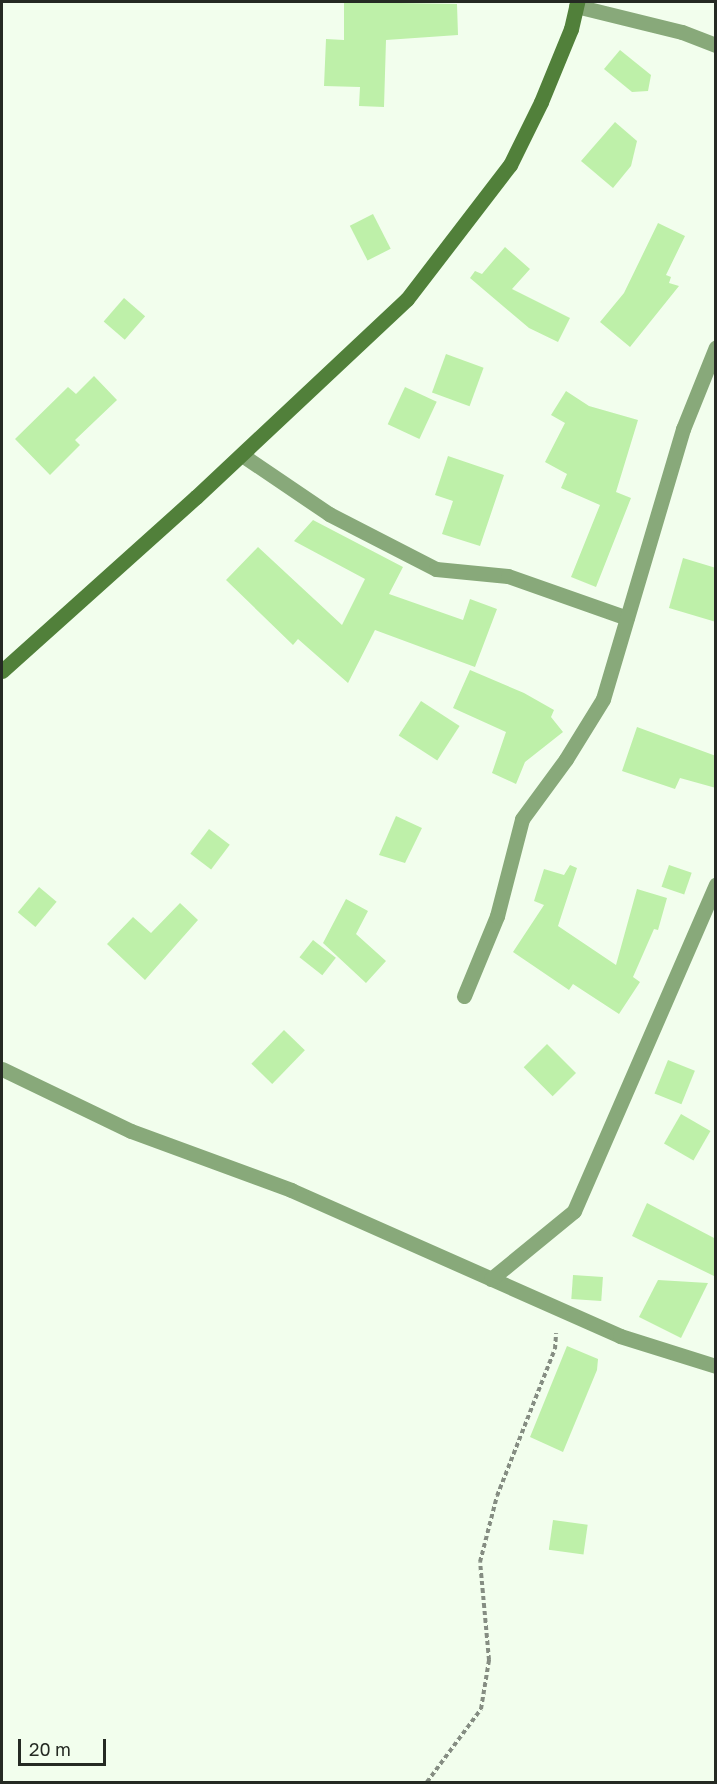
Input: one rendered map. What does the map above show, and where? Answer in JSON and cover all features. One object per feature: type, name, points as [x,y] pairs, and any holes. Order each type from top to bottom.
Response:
[{"type":"main road","points":[[2,671],[242,454],[407,299],[510,165],[541,102],[576,4]]},
{"type":"street","points":[[576,4],[682,32],[716,45]]},
{"type":"street","points":[[464,996],[497,916],[522,819],[566,759],[603,699],[683,429],[716,347]]},
{"type":"street","points":[[242,454],[329,514],[436,569],[508,576],[627,618]]},
{"type":"street","points":[[491,1279],[574,1211],[716,885]]},
{"type":"street","points":[[2,1069],[130,1131],[291,1190],[620,1336],[716,1366]]},
{"type":"path","points":[[427,1782],[481,1709],[489,1660],[480,1562],[497,1496],[555,1349],[558,1309]]},
{"type":"building","points":[[344,2],[457,4],[458,35],[386,40],[384,107],[359,106],[360,87],[324,86],[326,39],[344,40]]},
{"type":"building","points":[[620,50],[651,75],[648,91],[632,92],[604,69]]},
{"type":"building","points":[[615,122],[637,141],[631,166],[613,188],[581,161]]},
{"type":"building","points":[[373,214],[391,249],[368,261],[350,226]]},
{"type":"building","points":[[658,223],[685,236],[666,275],[671,277],[669,283],[679,286],[630,347],[600,322],[624,293]]},
{"type":"building","points":[[505,247],[530,269],[512,289],[570,318],[558,342],[529,328],[470,278],[475,271],[482,274]]},
{"type":"building","points":[[124,298],[145,316],[125,340],[104,321]]},
{"type":"building","points":[[446,354],[484,368],[470,406],[432,393]]},
{"type":"building","points":[[94,376],[117,400],[75,440],[80,445],[50,475],[15,439],[68,387],[76,394]]},
{"type":"building","points":[[405,387],[437,402],[419,439],[388,424]]},
{"type":"building","points":[[566,391],[589,406],[638,420],[616,492],[631,498],[596,587],[571,577],[600,505],[561,488],[567,474],[545,462],[565,423],[551,415]]},
{"type":"building","points":[[448,456],[504,475],[480,546],[442,534],[453,501],[435,495]]},
{"type":"building","points":[[313,520],[403,567],[389,594],[463,620],[470,599],[497,609],[475,667],[375,630],[348,683],[298,639],[293,645],[226,580],[258,547],[342,625],[365,579],[294,541]]},
{"type":"building","points":[[683,558],[716,568],[716,622],[669,608]]},
{"type":"building","points":[[470,670],[524,693],[554,710],[551,717],[563,732],[525,762],[516,784],[492,773],[506,732],[453,708]]},
{"type":"building","points":[[421,701],[460,726],[437,760],[399,735]]},
{"type":"building","points":[[637,727],[716,756],[716,788],[680,778],[675,789],[622,771]]},
{"type":"building","points":[[396,816],[422,828],[405,863],[379,855]]},
{"type":"building","points":[[209,829],[230,845],[211,869],[190,854]]},
{"type":"building","points":[[570,865],[577,868],[558,926],[616,965],[637,889],[667,898],[658,930],[654,929],[633,977],[640,982],[619,1014],[573,984],[569,990],[513,952],[544,905],[534,901],[544,869],[564,875]]},
{"type":"building","points":[[669,865],[692,873],[684,895],[662,887]]},
{"type":"building","points":[[39,887],[57,902],[35,927],[18,912]]},
{"type":"building","points":[[346,899],[368,911],[356,934],[386,961],[366,983],[323,943]]},
{"type":"building","points":[[180,903],[198,920],[145,980],[107,944],[133,917],[151,933]]},
{"type":"building","points":[[313,940],[336,958],[322,975],[299,957]]},
{"type":"building","points":[[284,1030],[305,1050],[272,1084],[251,1064]]},
{"type":"building","points":[[547,1044],[576,1073],[553,1096],[524,1067]]},
{"type":"building","points":[[668,1060],[695,1071],[681,1104],[655,1093]]},
{"type":"building","points":[[681,1114],[710,1131],[693,1160],[664,1143]]},
{"type":"building","points":[[647,1203],[716,1239],[716,1277],[632,1236]]},
{"type":"building","points":[[573,1275],[603,1277],[601,1301],[571,1299]]},
{"type":"building","points":[[658,1280],[708,1283],[681,1338],[639,1317]]},
{"type":"building","points":[[567,1346],[598,1359],[597,1370],[563,1452],[530,1437]]},
{"type":"building","points":[[553,1520],[588,1525],[583,1555],[549,1550]]}]
